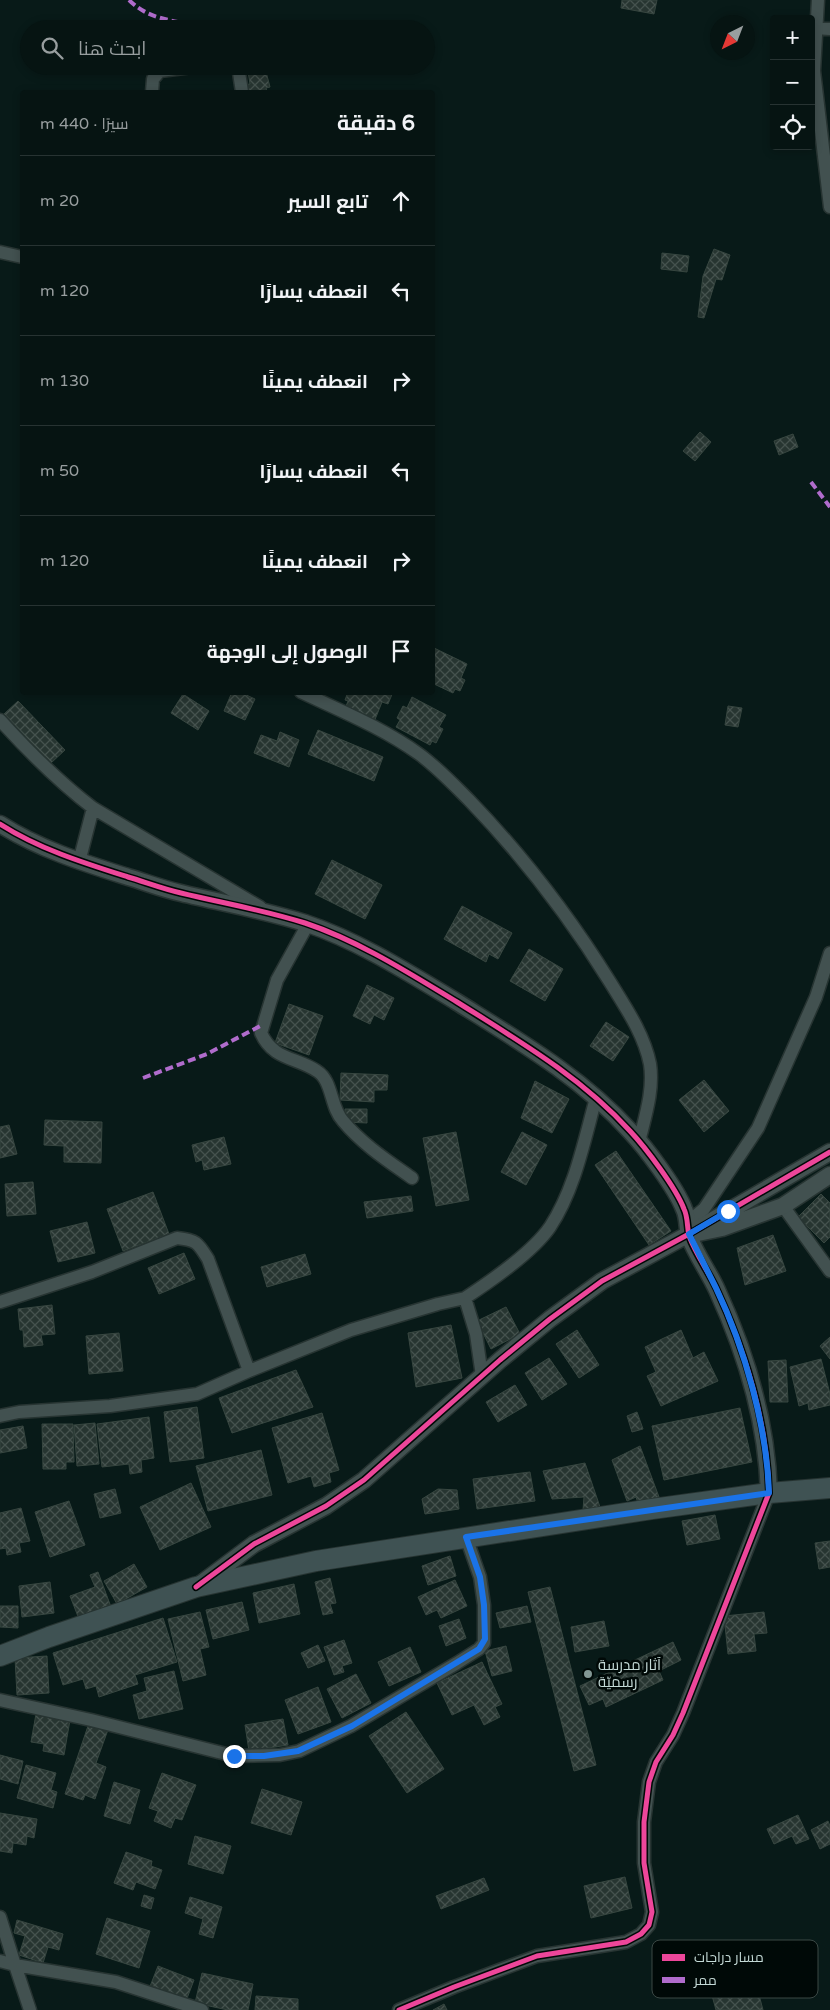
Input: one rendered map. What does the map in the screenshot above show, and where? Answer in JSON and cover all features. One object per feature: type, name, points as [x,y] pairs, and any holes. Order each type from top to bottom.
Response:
[{"type":"main road","points":[[0,1656],[49,1637],[196,1587],[316,1561],[769,1493],[830,1488]]},
{"type":"street","points":[[818,0],[815,28],[830,29]]},
{"type":"street","points":[[814,60],[830,207]]},
{"type":"street","points":[[152,90],[153,78],[156,75]]},
{"type":"street","points":[[239,75],[242,90]]},
{"type":"street","points":[[0,252],[20,257]]},
{"type":"street","points":[[308,695],[360,720],[420,754],[478,810],[562,908],[584,939],[632,1017],[644,1045],[650,1064],[651,1081],[650,1095],[639,1142]]},
{"type":"street","points":[[0,720],[35,758],[93,808],[267,912]]},
{"type":"street","points":[[79,862],[93,808]]},
{"type":"street","points":[[0,824],[16,834],[79,862],[178,892],[267,912],[308,924],[364,948],[413,975],[550,1060],[596,1098],[639,1142],[682,1204],[688,1228],[717,1289],[742,1355],[763,1437],[768,1467],[769,1493],[683,1714],[673,1735],[656,1762],[649,1782],[644,1822],[644,1863],[652,1912],[649,1924],[641,1934],[626,1942],[537,1956],[399,2010]]},
{"type":"street","points":[[308,924],[277,980],[261,1033],[264,1040],[276,1053],[317,1070],[325,1078],[335,1110],[342,1120],[374,1150],[412,1178]]},
{"type":"street","points":[[688,1228],[707,1204],[758,1128],[816,997],[830,953]]},
{"type":"street","points":[[0,1416],[19,1412],[110,1406],[197,1394],[351,1330],[465,1298],[489,1283],[521,1258],[549,1229],[567,1197],[596,1098]]},
{"type":"street","points":[[196,1587],[254,1544],[326,1506],[364,1480],[550,1319],[602,1281],[688,1228],[830,1152]]},
{"type":"street","points":[[688,1228],[722,1228],[783,1206],[830,1175]]},
{"type":"street","points":[[783,1206],[830,1271]]},
{"type":"street","points":[[0,1302],[92,1272],[178,1238],[192,1239],[199,1244],[208,1259],[249,1371]]},
{"type":"street","points":[[465,1298],[476,1334],[482,1376]]},
{"type":"street","points":[[0,1700],[91,1720],[234,1756],[264,1756],[298,1751],[352,1726],[457,1663],[479,1649],[484,1643],[484,1605],[480,1577],[466,1537]]},
{"type":"street","points":[[0,1917],[30,2010]]},
{"type":"street","points":[[0,1961],[116,1982],[202,2010]]},
{"type":"building","points":[[622,0],[657,0],[654,14],[621,8]]},
{"type":"building","points":[[249,75],[267,75],[270,87],[266,88],[266,90],[246,90],[245,85],[250,84]]},
{"type":"building","points":[[714,249],[730,255],[722,280],[716,279],[704,318],[698,317],[703,276]]},
{"type":"building","points":[[662,253],[689,256],[687,272],[661,269]]},
{"type":"building","points":[[700,432],[711,442],[695,461],[683,451]]},
{"type":"building","points":[[793,434],[798,447],[779,455],[774,441]]},
{"type":"building","points":[[435,648],[467,664],[461,678],[465,680],[460,691],[455,689],[453,693],[435,684]]},
{"type":"building","points":[[182,695],[209,711],[198,730],[171,713]]},
{"type":"building","points":[[231,695],[246,695],[255,699],[245,720],[224,711]]},
{"type":"building","points":[[347,695],[392,695],[388,704],[382,702],[374,722],[345,709],[348,701],[345,700]]},
{"type":"building","points":[[412,697],[446,715],[439,727],[443,729],[436,743],[432,741],[430,745],[396,727],[400,720],[397,718],[403,706],[407,708]]},
{"type":"building","points":[[18,701],[65,750],[51,763],[4,714]]},
{"type":"building","points":[[728,706],[742,708],[738,727],[725,725]]},
{"type":"building","points":[[318,730],[383,757],[374,781],[308,754]]},
{"type":"building","points":[[280,732],[299,740],[289,767],[254,753],[261,735],[277,741]]},
{"type":"building","points":[[332,860],[382,885],[365,919],[315,894]]},
{"type":"building","points":[[462,906],[512,933],[498,959],[489,954],[486,962],[444,939]]},
{"type":"building","points":[[529,949],[563,969],[545,1001],[510,981]]},
{"type":"building","points":[[367,985],[394,998],[384,1020],[374,1015],[370,1024],[353,1016]]},
{"type":"building","points":[[289,1004],[323,1016],[309,1055],[275,1043]]},
{"type":"building","points":[[606,1022],[629,1037],[613,1061],[590,1046]]},
{"type":"building","points":[[341,1073],[388,1075],[387,1090],[374,1090],[374,1102],[340,1100]]},
{"type":"building","points":[[704,1080],[729,1111],[704,1132],[679,1100]]},
{"type":"building","points":[[535,1081],[569,1099],[552,1133],[521,1118]]},
{"type":"building","points":[[345,1109],[367,1109],[367,1123],[345,1122]]},
{"type":"building","points":[[45,1120],[102,1122],[101,1163],[64,1162],[64,1146],[44,1145]]},
{"type":"building","points":[[9,1125],[17,1154],[0,1158],[0,1127]]},
{"type":"building","points":[[456,1132],[469,1200],[436,1206],[423,1138]]},
{"type":"building","points":[[522,1132],[547,1145],[526,1185],[501,1172]]},
{"type":"building","points":[[224,1137],[231,1164],[204,1170],[202,1160],[196,1162],[192,1145]]},
{"type":"building","points":[[616,1151],[671,1231],[649,1245],[595,1165]]},
{"type":"building","points":[[33,1182],[36,1214],[7,1216],[5,1184]]},
{"type":"building","points":[[153,1192],[169,1234],[123,1251],[107,1209]]},
{"type":"building","points":[[821,1194],[830,1203],[830,1237],[824,1243],[798,1217]]},
{"type":"building","points":[[411,1196],[413,1211],[367,1218],[364,1202]]},
{"type":"building","points":[[87,1222],[95,1253],[58,1262],[50,1231]]},
{"type":"building","points":[[773,1235],[786,1271],[745,1285],[737,1248]]},
{"type":"building","points":[[184,1253],[195,1279],[159,1294],[148,1268]]},
{"type":"building","points":[[305,1254],[311,1274],[267,1287],[261,1267]]},
{"type":"building","points":[[52,1305],[55,1334],[41,1335],[43,1345],[24,1347],[23,1330],[20,1330],[18,1309]]},
{"type":"building","points":[[506,1307],[520,1334],[491,1349],[477,1321]]},
{"type":"building","points":[[451,1325],[462,1378],[416,1387],[408,1333]]},
{"type":"building","points":[[577,1330],[599,1365],[579,1378],[556,1344]]},
{"type":"building","points":[[681,1330],[693,1358],[704,1352],[718,1381],[661,1406],[647,1376],[656,1372],[645,1347]]},
{"type":"building","points":[[119,1333],[123,1371],[89,1374],[86,1336]]},
{"type":"building","points":[[830,1337],[830,1359],[820,1346]]},
{"type":"building","points":[[549,1358],[567,1384],[542,1400],[525,1373]]},
{"type":"building","points":[[821,1359],[830,1394],[830,1405],[809,1410],[808,1403],[799,1406],[790,1367]]},
{"type":"building","points":[[786,1360],[788,1402],[770,1402],[768,1361]]},
{"type":"building","points":[[296,1370],[313,1407],[232,1433],[219,1398]]},
{"type":"building","points":[[515,1385],[527,1405],[498,1422],[486,1402]]},
{"type":"building","points":[[197,1407],[204,1458],[170,1462],[164,1412]]},
{"type":"building","points":[[740,1408],[752,1462],[664,1480],[652,1426]]},
{"type":"building","points":[[637,1412],[643,1429],[632,1432],[627,1416]]},
{"type":"building","points":[[322,1413],[339,1470],[329,1473],[331,1482],[314,1487],[311,1476],[288,1483],[272,1428]]},
{"type":"building","points":[[149,1417],[154,1458],[141,1460],[142,1472],[130,1474],[129,1464],[102,1467],[97,1424]]},
{"type":"building","points":[[95,1423],[99,1464],[77,1466],[74,1425]]},
{"type":"building","points":[[42,1424],[73,1424],[74,1462],[66,1462],[66,1469],[43,1469]]},
{"type":"building","points":[[23,1426],[27,1448],[0,1453],[0,1430]]},
{"type":"building","points":[[640,1446],[659,1497],[638,1503],[636,1497],[627,1501],[612,1460]]},
{"type":"building","points":[[261,1450],[272,1495],[208,1511],[196,1466]]},
{"type":"building","points":[[585,1463],[600,1507],[583,1510],[584,1497],[552,1499],[543,1471]]},
{"type":"building","points":[[530,1472],[535,1501],[477,1509],[473,1479]]},
{"type":"building","points":[[191,1483],[211,1527],[160,1550],[140,1507]]},
{"type":"building","points":[[115,1489],[121,1513],[100,1518],[94,1494]]},
{"type":"building","points":[[438,1489],[457,1490],[459,1509],[425,1514],[422,1499]]},
{"type":"building","points":[[69,1501],[85,1545],[50,1557],[35,1512]]},
{"type":"building","points":[[21,1508],[30,1541],[19,1543],[21,1552],[7,1555],[6,1548],[0,1549],[0,1513]]},
{"type":"building","points":[[715,1515],[720,1539],[687,1545],[682,1521]]},
{"type":"building","points":[[830,1541],[830,1567],[819,1569],[815,1543]]},
{"type":"building","points":[[450,1556],[456,1576],[428,1585],[422,1566]]},
{"type":"building","points":[[134,1564],[147,1587],[117,1604],[104,1581]]},
{"type":"building","points":[[98,1572],[111,1607],[79,1619],[70,1596],[95,1587],[90,1575]]},
{"type":"building","points":[[330,1578],[336,1603],[330,1604],[333,1613],[323,1615],[315,1582]]},
{"type":"building","points":[[455,1580],[467,1606],[441,1618],[437,1610],[426,1615],[418,1597]]},
{"type":"building","points":[[50,1582],[54,1613],[22,1617],[19,1586]]},
{"type":"building","points":[[294,1584],[300,1614],[259,1623],[253,1593]]},
{"type":"building","points":[[550,1587],[596,1765],[574,1771],[528,1592]]},
{"type":"building","points":[[242,1602],[249,1630],[213,1639],[206,1610]]},
{"type":"building","points":[[0,1606],[18,1606],[18,1628],[0,1627]]},
{"type":"building","points":[[527,1606],[531,1622],[500,1628],[496,1613]]},
{"type":"building","points":[[200,1612],[209,1647],[200,1649],[206,1675],[183,1681],[168,1619]]},
{"type":"building","points":[[764,1612],[767,1633],[754,1634],[756,1651],[728,1654],[724,1616]]},
{"type":"building","points":[[163,1618],[177,1662],[135,1675],[138,1684],[99,1697],[96,1686],[86,1689],[83,1679],[63,1685],[53,1653]]},
{"type":"building","points":[[459,1619],[466,1638],[446,1646],[439,1626]]},
{"type":"building","points":[[604,1621],[609,1646],[575,1652],[571,1627]]},
{"type":"building","points":[[344,1640],[352,1663],[342,1666],[344,1672],[334,1675],[324,1647]]},
{"type":"building","points":[[673,1642],[681,1660],[659,1671],[663,1680],[606,1707],[603,1699],[589,1705],[580,1686]]},
{"type":"building","points":[[318,1645],[325,1661],[308,1668],[301,1653]]},
{"type":"building","points":[[506,1646],[512,1671],[492,1676],[485,1651]]},
{"type":"building","points":[[410,1647],[421,1672],[389,1686],[378,1662]]},
{"type":"building","points":[[47,1656],[49,1693],[17,1695],[15,1658]]},
{"type":"building","points":[[482,1662],[502,1704],[495,1707],[500,1717],[484,1725],[474,1705],[452,1715],[437,1683]]},
{"type":"building","points":[[174,1671],[183,1709],[139,1719],[133,1695],[147,1691],[144,1678]]},
{"type":"building","points":[[356,1674],[371,1703],[342,1718],[327,1689]]},
{"type":"building","points":[[318,1687],[331,1722],[298,1734],[285,1700]]},
{"type":"building","points":[[406,1712],[444,1769],[407,1793],[369,1736]]},
{"type":"building","points":[[36,1714],[70,1720],[64,1755],[43,1751],[44,1744],[31,1742]]},
{"type":"building","points":[[283,1719],[288,1745],[249,1751],[245,1725]]},
{"type":"building","points":[[90,1720],[109,1727],[96,1763],[106,1767],[95,1799],[85,1795],[83,1800],[65,1794]]},
{"type":"building","points":[[0,1755],[23,1761],[18,1784],[0,1779]]},
{"type":"building","points":[[26,1765],[56,1773],[51,1790],[57,1792],[53,1808],[17,1798]]},
{"type":"building","points":[[162,1773],[196,1785],[182,1820],[175,1818],[171,1828],[154,1821],[158,1811],[149,1808]]},
{"type":"building","points":[[114,1782],[140,1790],[130,1824],[104,1816]]},
{"type":"building","points":[[262,1789],[302,1802],[291,1835],[251,1823]]},
{"type":"building","points":[[0,1813],[37,1819],[34,1838],[27,1836],[26,1845],[13,1843],[12,1853],[0,1851]]},
{"type":"building","points":[[798,1815],[809,1839],[796,1844],[792,1836],[774,1844],[767,1829]]},
{"type":"building","points":[[828,1821],[830,1826],[830,1844],[820,1849],[811,1830]]},
{"type":"building","points":[[195,1836],[231,1846],[223,1874],[188,1864]]},
{"type":"building","points":[[126,1852],[152,1861],[151,1866],[162,1870],[155,1889],[136,1882],[133,1890],[114,1883]]},
{"type":"building","points":[[625,1877],[632,1908],[591,1918],[584,1886]]},
{"type":"building","points":[[484,1878],[489,1890],[441,1909],[436,1896]]},
{"type":"building","points":[[144,1895],[154,1898],[151,1909],[141,1906]]},
{"type":"building","points":[[190,1897],[222,1907],[213,1938],[199,1934],[203,1919],[185,1913]]},
{"type":"building","points":[[107,1918],[150,1931],[139,1968],[96,1954]]},
{"type":"building","points":[[17,1920],[63,1934],[59,1950],[48,1947],[43,1963],[19,1955],[25,1936],[14,1933]]},
{"type":"building","points":[[158,1966],[194,1980],[186,2001],[149,1989]]},
{"type":"building","points":[[202,1973],[253,1984],[248,2010],[228,2010],[195,2003]]},
{"type":"building","points":[[256,1996],[298,1999],[298,2010],[255,2010]]},
{"type":"building","points":[[713,1998],[760,1998],[763,2010],[716,2010]]},
{"type":"building","points":[[444,2004],[447,2010],[433,2010]]},
{"type":"marked path","points":[[129,0],[147,13],[170,20]]},
{"type":"marked path","points":[[811,482],[830,507]]},
{"type":"marked path","points":[[143,1078],[207,1054],[262,1025]]},
{"type":"cycle path","points":[[0,824],[30,841],[62,855],[95,866],[174,891],[290,918],[325,930],[364,948],[421,980],[548,1061],[611,1112],[637,1138],[668,1180],[684,1209],[689,1236],[717,1290],[746,1364],[764,1441],[769,1493],[683,1713],[673,1735],[656,1762],[649,1782],[644,1822],[644,1863],[652,1912],[649,1925],[641,1934],[626,1942],[537,1956],[399,2010]]},
{"type":"cycle path","points":[[196,1587],[254,1544],[326,1506],[364,1480],[500,1360],[550,1319],[602,1281],[689,1234],[830,1152]]},
{"type":"place","name":"آثار مدرسة رسميّة","points":[[588,1674]]},
{"type":"route","points":[[234,1756],[280,1755],[298,1751],[352,1726],[479,1649],[485,1639],[484,1605],[480,1577],[466,1537],[769,1493],[768,1467],[763,1437],[742,1355],[717,1289],[689,1234],[728,1211]]}]
